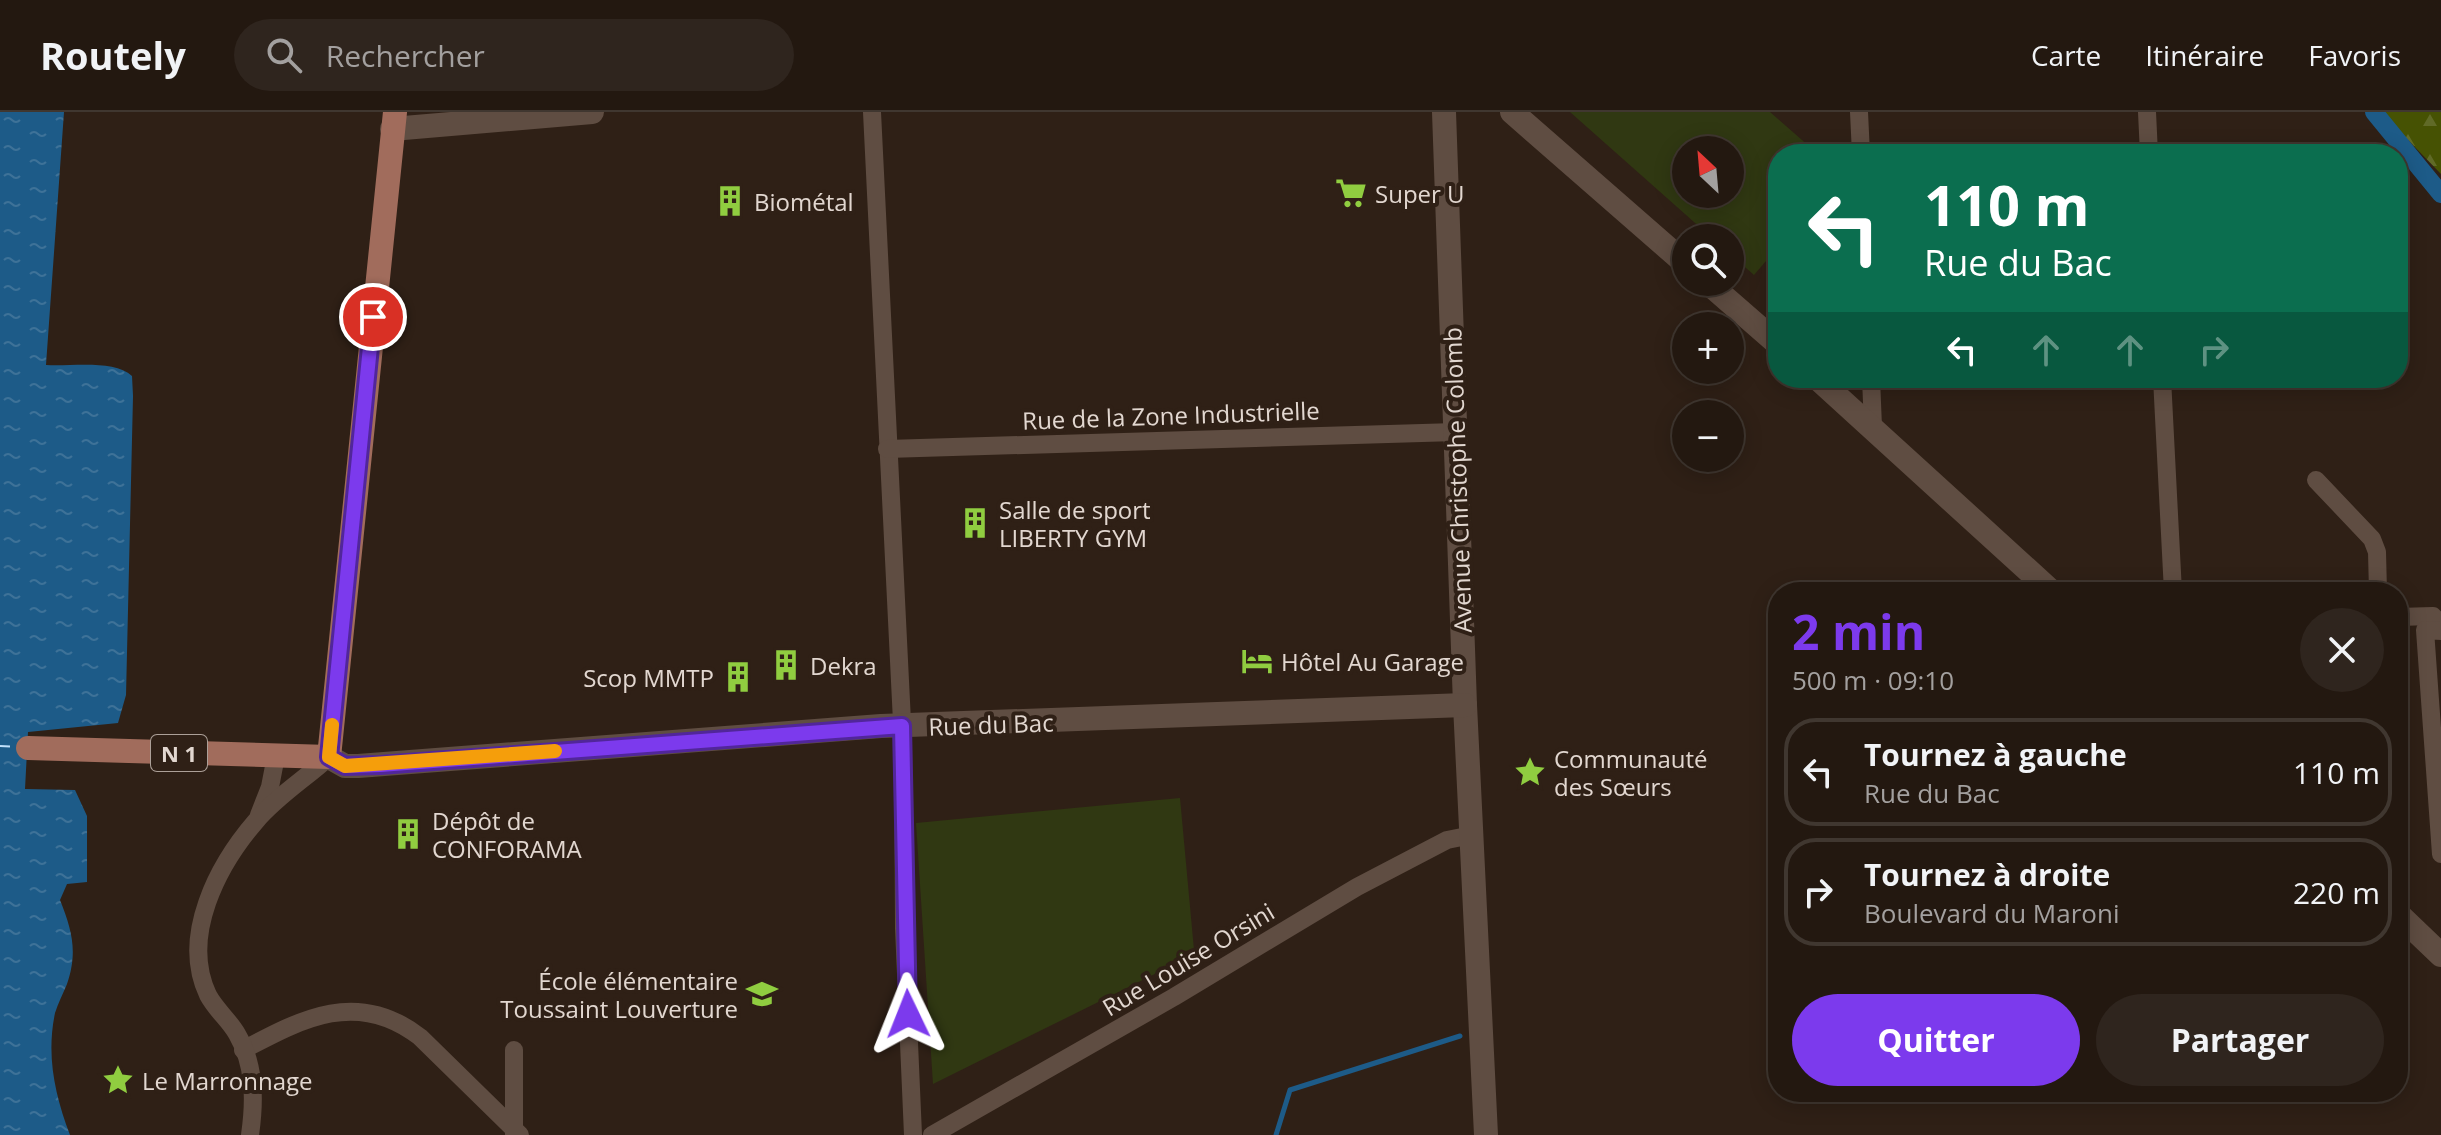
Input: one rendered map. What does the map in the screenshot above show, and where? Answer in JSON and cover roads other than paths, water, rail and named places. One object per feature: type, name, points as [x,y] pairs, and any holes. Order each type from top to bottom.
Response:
[{"type":"main road","points":[[329,757],[394,120]]},
{"type":"main road","name":"N 1","points":[[28,748],[329,757]]},
{"type":"street","points":[[394,120],[592,112]]},
{"type":"street","points":[[872,112],[902,726],[904,928],[913,1135]]},
{"type":"street","name":"Avenue Christophe Colomb","points":[[1444,112],[1465,705],[1486,1135]]},
{"type":"street","points":[[1512,112],[1672,252]]},
{"type":"street","points":[[1859,112],[1861,144]]},
{"type":"street","points":[[2147,112],[2149,144]]},
{"type":"street","points":[[1723,296],[1768,335]]},
{"type":"street","points":[[1828,388],[2041,582]]},
{"type":"street","points":[[1871,388],[1873,427]]},
{"type":"street","points":[[2163,388],[2172,582]]},
{"type":"street","name":"Rue de la Zone Industrielle","points":[[887,449],[1456,432]]},
{"type":"street","points":[[2316,480],[2339,501],[2375,545],[2377,582]]},
{"type":"street","points":[[2408,617],[2433,616],[2441,628],[2425,630],[2441,854]]},
{"type":"street","name":"Rue du Bac","points":[[329,757],[345,766],[380,765],[902,726],[1465,705]]},
{"type":"street","points":[[250,1135],[254,1094],[252,1073],[238,1035],[207,992],[200,963],[200,932],[217,880],[256,821],[270,787],[276,756]]},
{"type":"street","points":[[256,821],[329,757]]},
{"type":"street","name":"Rue Louise Orsini","points":[[932,1135],[1174,997],[1357,887],[1447,840],[1472,835]]},
{"type":"street","points":[[2408,924],[2441,955]]},
{"type":"street","points":[[243,1050],[309,1017],[342,1011],[377,1015],[406,1027],[420,1037],[516,1133]]},
{"type":"street","points":[[514,1050],[516,1133]]},
{"type":"water","points":[[0,112],[64,112],[46,365],[114,367],[132,376],[126,695],[118,723],[28,732],[25,789],[75,790],[87,816],[87,882],[67,884],[60,900],[68,921],[73,951],[67,984],[55,1013],[51,1045],[56,1090],[70,1135],[0,1135]]},
{"type":"waterway","points":[[2374,112],[2400,144]]},
{"type":"waterway","points":[[2408,154],[2441,194]]},
{"type":"waterway","points":[[1276,1135],[1290,1090],[1460,1036]]},
{"type":"place","name":"Super U","points":[[1351,193]]},
{"type":"place","name":"Biométal","points":[[730,201]]},
{"type":"place","name":"Salle de sport LIBERTY GYM","points":[[975,523]]},
{"type":"place","name":"Hôtel Au Garage","points":[[1257,661]]},
{"type":"place","name":"Dekra","points":[[786,665]]},
{"type":"place","name":"Scop MMTP","points":[[738,677]]},
{"type":"place","name":"Communauté des Sœurs","points":[[1530,772]]},
{"type":"place","name":"Dépôt de CONFORAMA","points":[[408,834]]},
{"type":"place","name":"École élémentaire Toussaint Louverture","points":[[762,994]]},
{"type":"place","name":"Le Marronnage","points":[[118,1080]]}]
